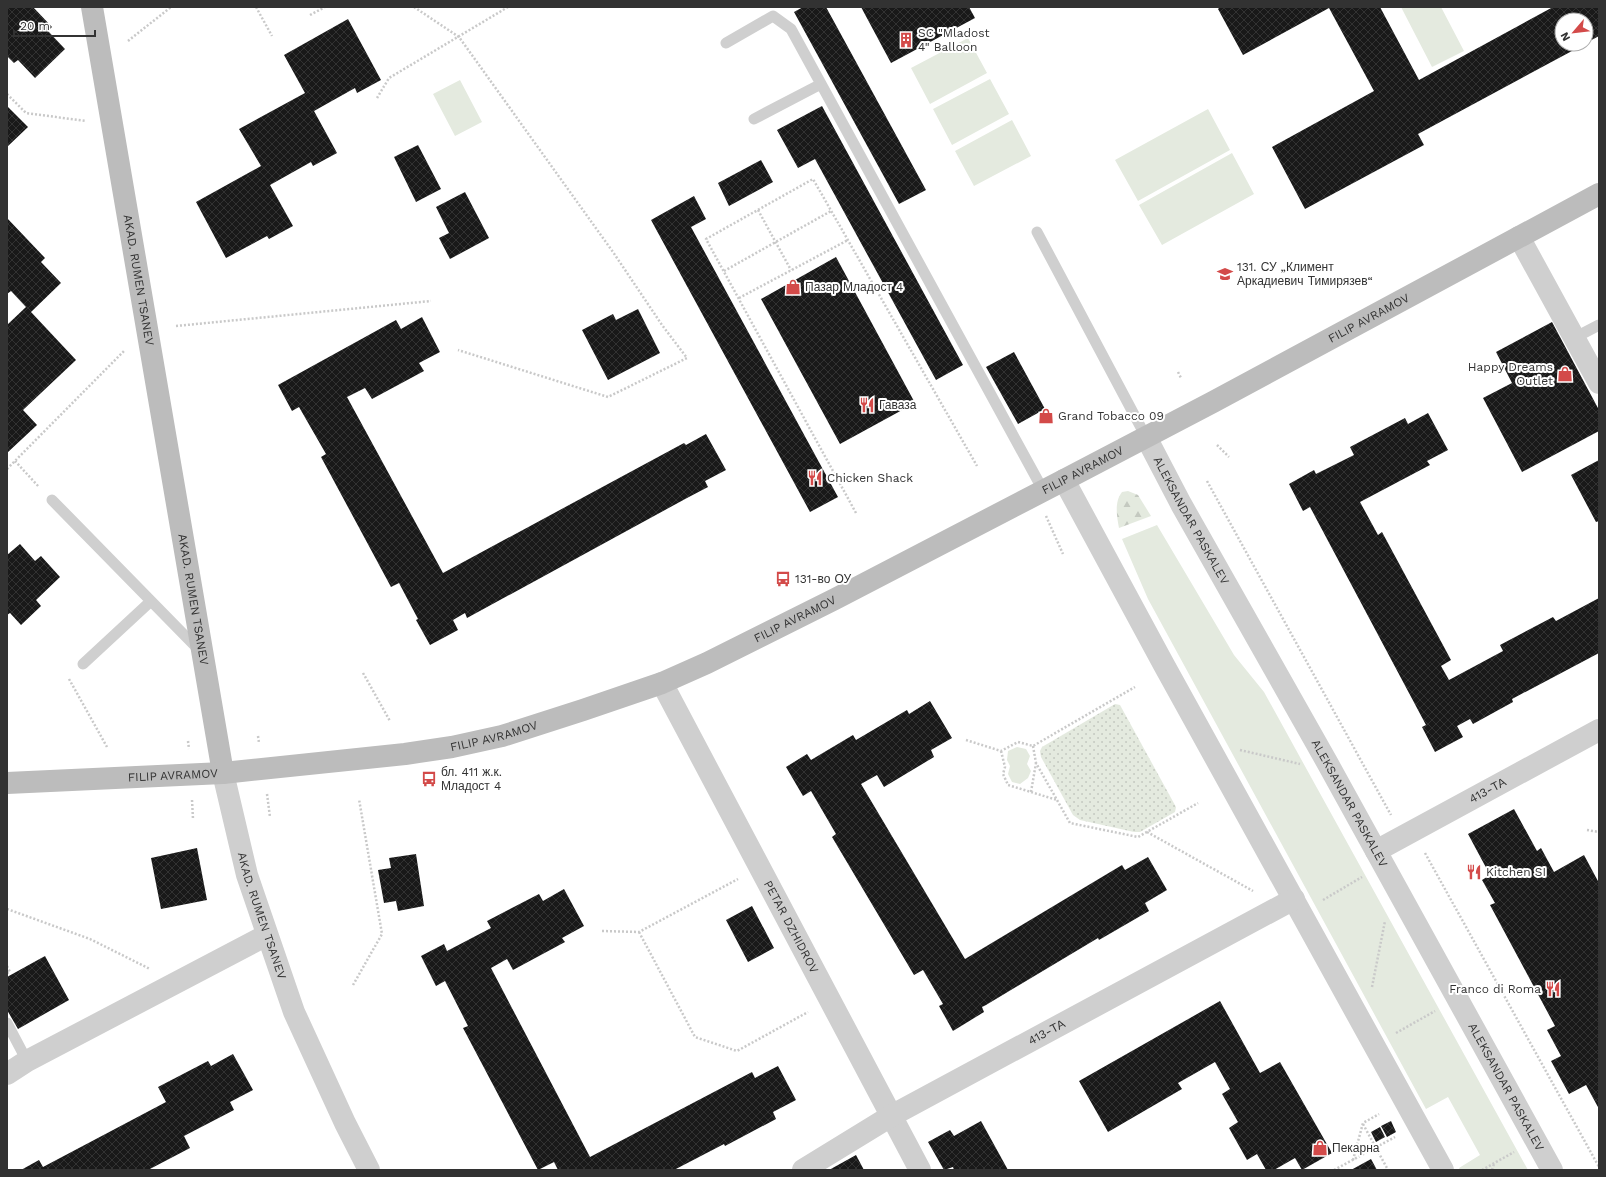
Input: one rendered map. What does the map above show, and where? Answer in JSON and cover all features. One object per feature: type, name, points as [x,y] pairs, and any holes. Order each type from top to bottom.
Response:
[{"type":"street","name":"AKAD. RUMEN TSANEV","points":[[92,7],[223,772],[247,875],[294,1012],[344,1123],[369,1170]]},
{"type":"street","name":"FILIP AVRAMOV","points":[[7,783],[223,772],[405,754],[452,747],[502,736],[662,683],[707,663],[835,599],[1064,480],[1213,402],[1599,194]]},
{"type":"street","points":[[1519,237],[1599,383]]},
{"type":"street","name":"ALEKSANDAR PASKALEV","points":[[1146,436],[1181,504],[1376,851],[1552,1170]]},
{"type":"street","points":[[1064,480],[1164,665],[1443,1170]]},
{"type":"street","name":"PETAR DZHIDROV","points":[[662,683],[920,1170]]},
{"type":"street","name":"413-ТА","points":[[1376,851],[1599,730]]},
{"type":"street","name":"413-ТА","points":[[803,1170],[891,1116],[1294,899]]},
{"type":"street","points":[[7,1074],[267,935]]},
{"type":"lane","points":[[726,43],[773,16],[791,29],[1043,490]]},
{"type":"lane","points":[[754,119],[820,84]]},
{"type":"lane","points":[[1037,232],[1146,436]]},
{"type":"lane","points":[[1574,338],[1599,325]]},
{"type":"lane","points":[[52,500],[203,655]]},
{"type":"lane","points":[[83,664],[151,601]]},
{"type":"lane","points":[[7,1023],[28,1062]]},
{"type":"path","points":[[128,41],[171,7]]},
{"type":"path","points":[[256,7],[272,36]]},
{"type":"path","points":[[310,15],[325,7]]},
{"type":"path","points":[[414,7],[459,37],[613,252],[662,325],[687,358],[608,397],[458,350]]},
{"type":"path","points":[[377,98],[389,78],[508,7]]},
{"type":"path","points":[[7,94],[26,113],[89,121]]},
{"type":"path","points":[[856,513],[706,239],[813,179],[977,466]]},
{"type":"path","points":[[758,210],[791,270]]},
{"type":"path","points":[[724,271],[831,211]]},
{"type":"path","points":[[739,298],[848,240]]},
{"type":"path","points":[[176,326],[431,301]]},
{"type":"path","points":[[7,469],[128,348]]},
{"type":"path","points":[[1178,372],[1181,378]]},
{"type":"path","points":[[1217,445],[1229,457]]},
{"type":"path","points":[[15,461],[52,500]]},
{"type":"path","points":[[1207,481],[1393,818]]},
{"type":"path","points":[[1059,545],[1063,554]]},
{"type":"path","points":[[83,664],[68,676],[107,747]]},
{"type":"path","points":[[363,673],[390,721]]},
{"type":"path","points":[[966,740],[1001,750],[1018,742],[1033,746],[1135,687]]},
{"type":"path","points":[[188,741],[188,747]]},
{"type":"path","points":[[1033,746],[1036,763],[1070,823],[1138,837],[1198,803]]},
{"type":"path","points":[[1236,749],[1304,765]]},
{"type":"path","points":[[1001,750],[1005,767],[1003,774],[1008,785],[1057,800]]},
{"type":"path","points":[[1031,792],[1036,763]]},
{"type":"path","points":[[352,985],[382,934],[359,799]]},
{"type":"path","points":[[193,809],[193,819]]},
{"type":"path","points":[[269,811],[270,817]]},
{"type":"path","points":[[1587,830],[1599,832]]},
{"type":"path","points":[[1147,832],[1253,891]]},
{"type":"path","points":[[1421,848],[1599,1167]]},
{"type":"path","points":[[602,931],[639,932],[760,868]]},
{"type":"path","points":[[1320,902],[1365,876]]},
{"type":"path","points":[[7,909],[90,939],[177,982]]},
{"type":"path","points":[[1371,989],[1386,916]]},
{"type":"path","points":[[639,932],[695,1038],[737,1050],[830,1001]]},
{"type":"path","points":[[7,966],[10,972],[7,974]]},
{"type":"path","points":[[1393,1034],[1438,1009]]},
{"type":"path","points":[[1353,1160],[1363,1123],[1379,1114]]},
{"type":"path","points":[[1363,1123],[1388,1170]]},
{"type":"path","points":[[1334,1170],[1401,1134]]},
{"type":"path","points":[[1482,1170],[1517,1151]]},
{"type":"path","points":[[1492,1170],[1494,1164]]},
{"type":"green space","points":[[1401,7],[1441,7],[1464,51],[1432,67]]},
{"type":"green space","points":[[968,38],[987,73],[930,104],[911,68]]},
{"type":"green space","points":[[990,79],[1009,114],[952,145],[933,109]]},
{"type":"green space","points":[[460,80],[482,122],[455,136],[433,94]]},
{"type":"green space","points":[[1208,109],[1230,150],[1138,201],[1115,160]]},
{"type":"green space","points":[[1012,120],[1031,156],[974,186],[955,151]]},
{"type":"green space","points":[[1232,153],[1254,194],[1162,245],[1139,205]]},
{"type":"green space","points":[[1128,491],[1138,495],[1151,516],[1119,528],[1117,510],[1118,500],[1122,492]]},
{"type":"green space","points":[[1157,525],[1234,655],[1264,692],[1528,1170],[1460,1170],[1459,1168],[1480,1155],[1448,1097],[1426,1109],[1148,599],[1122,539]]},
{"type":"green space","points":[[1115,704],[1120,705],[1176,807],[1175,812],[1140,832],[1080,820],[1073,815],[1041,757],[1040,751],[1042,747]]},
{"type":"green space","points":[[1017,747],[1026,749],[1030,756],[1027,764],[1031,771],[1028,778],[1020,784],[1012,782],[1008,774],[1010,766],[1007,760],[1008,751]]},
{"type":"building","points":[[7,7],[33,7],[52,27],[48,31],[65,49],[35,78],[18,60],[14,63],[7,56]]},
{"type":"building","points":[[803,7],[826,7],[926,190],[899,204],[794,12]]},
{"type":"building","name":"SC \"Mladost 4\" Balloon","points":[[861,7],[969,7],[975,18],[891,63]]},
{"type":"building","points":[[1220,7],[1380,7],[1419,80],[1553,7],[1599,7],[1599,36],[1594,39],[1594,12],[1554,12],[1554,52],[1570,52],[1418,134],[1424,145],[1305,209],[1272,147],[1374,91],[1329,8],[1243,55],[1218,9]]},
{"type":"building","points":[[348,19],[381,80],[357,93],[355,88],[314,111],[337,153],[313,166],[311,162],[270,185],[293,226],[269,239],[267,236],[226,258],[196,202],[261,166],[239,129],[305,93],[284,55]]},
{"type":"building","points":[[7,106],[28,127],[7,147]]},
{"type":"building","points":[[822,106],[963,365],[936,380],[815,159],[798,168],[777,130]]},
{"type":"building","points":[[418,145],[441,189],[416,202],[394,157]]},
{"type":"building","points":[[761,160],[773,182],[729,206],[718,183]]},
{"type":"building","points":[[465,192],[489,238],[450,259],[439,238],[449,233],[436,207]]},
{"type":"building","points":[[694,196],[706,219],[691,227],[838,497],[810,512],[651,220]]},
{"type":"building","points":[[7,218],[45,258],[41,262],[61,283],[31,312],[76,360],[23,410],[37,425],[7,453],[7,325],[26,307],[11,291],[7,294]]},
{"type":"building","points":[[836,257],[915,403],[840,444],[761,299]]},
{"type":"building","points":[[638,309],[660,353],[608,380],[582,330],[613,314],[616,320]]},
{"type":"building","points":[[422,317],[440,352],[419,363],[424,371],[372,399],[365,388],[347,397],[443,573],[684,443],[686,445],[706,434],[726,470],[705,481],[708,487],[467,618],[465,613],[453,620],[458,630],[430,645],[416,620],[418,619],[399,583],[391,587],[321,457],[326,454],[299,407],[292,411],[278,385],[396,320],[401,329]]},
{"type":"building","points":[[1552,322],[1599,410],[1599,431],[1522,472],[1483,398],[1512,383],[1496,352]]},
{"type":"building","points":[[1014,352],[1045,409],[1018,424],[986,367]]},
{"type":"building","points":[[1428,413],[1448,450],[1427,461],[1430,465],[1360,502],[1378,535],[1382,532],[1451,660],[1441,666],[1449,680],[1503,651],[1500,645],[1553,617],[1556,621],[1599,598],[1599,653],[1512,699],[1513,702],[1473,724],[1470,719],[1457,726],[1463,737],[1435,752],[1422,727],[1426,725],[1310,507],[1303,511],[1289,484],[1314,470],[1316,474],[1354,455],[1350,447],[1405,418],[1408,424]]},
{"type":"building","points":[[1599,460],[1599,521],[1596,522],[1571,475]]},
{"type":"building","points":[[20,544],[35,561],[41,556],[60,577],[36,600],[41,606],[21,625],[10,613],[7,615],[7,555]]},
{"type":"building","points":[[930,701],[952,738],[931,750],[934,757],[884,787],[877,775],[861,784],[965,959],[1122,865],[1125,870],[1148,857],[1167,890],[1145,903],[1149,911],[1099,940],[1098,938],[982,1007],[984,1012],[953,1031],[939,1006],[943,1004],[923,970],[914,975],[832,837],[836,834],[811,791],[803,796],[786,767],[807,754],[811,760],[853,735],[856,740],[907,710],[909,714]]},
{"type":"building","points":[[1514,809],[1537,851],[1541,848],[1554,872],[1584,855],[1599,883],[1599,1109],[1586,1085],[1569,1094],[1551,1061],[1561,1056],[1547,1030],[1555,1026],[1490,905],[1495,903],[1482,880],[1490,875],[1468,834]]},
{"type":"building","points":[[197,848],[207,900],[161,909],[151,858]]},
{"type":"building","points":[[416,854],[424,906],[398,911],[396,901],[384,903],[378,870],[391,868],[389,858]]},
{"type":"building","points":[[564,889],[584,926],[562,938],[565,942],[513,970],[507,959],[491,968],[590,1157],[752,1072],[755,1078],[778,1066],[796,1100],[773,1112],[776,1119],[725,1146],[724,1144],[674,1170],[558,1170],[554,1162],[538,1170],[463,1028],[468,1026],[445,981],[436,986],[421,956],[444,944],[447,951],[491,928],[487,921],[539,894],[543,901]]},
{"type":"building","points":[[752,906],[774,948],[748,962],[726,920]]},
{"type":"building","points":[[45,956],[69,1000],[18,1029],[7,1010],[7,977]]},
{"type":"building","points":[[1220,1001],[1260,1073],[1280,1062],[1332,1153],[1302,1170],[1295,1158],[1274,1170],[1266,1170],[1257,1154],[1247,1160],[1229,1128],[1238,1122],[1222,1094],[1230,1089],[1215,1062],[1178,1083],[1182,1089],[1108,1132],[1079,1081]]},
{"type":"building","points":[[233,1054],[253,1090],[230,1102],[234,1110],[184,1136],[190,1148],[148,1170],[21,1170],[39,1160],[43,1167],[166,1102],[158,1087],[208,1061],[211,1066]]},
{"type":"building","points":[[981,1121],[1008,1170],[954,1170],[953,1167],[944,1170],[928,1142],[950,1130],[954,1136]]},
{"type":"building","points":[[1391,1121],[1396,1132],[1387,1137],[1381,1126]]},
{"type":"building","points":[[1380,1127],[1385,1137],[1376,1142],[1371,1132]]},
{"type":"building","points":[[856,1155],[864,1170],[829,1170]]},
{"type":"building","points":[[1371,1159],[1377,1170],[1351,1170]]},
{"type":"place","name":"SC \"Mladost 4\" Balloon","points":[[906,40]]},
{"type":"place","name":"131. СУ „Климент Аркадиевич Тимирязев“","points":[[1225,274]]},
{"type":"place","name":"Пазар Младост 4","points":[[793,287]]},
{"type":"place","name":"Happy Dreams Outlet","points":[[1565,374]]},
{"type":"place","name":"Гаваза","points":[[867,405]]},
{"type":"place","name":"Grand Tobacco 09","points":[[1046,416]]},
{"type":"place","name":"Chicken Shack","points":[[815,478]]},
{"type":"place","name":"131-во ОУ","points":[[783,579]]},
{"type":"place","name":"бл. 411 ж.к. Младост 4","points":[[429,779]]},
{"type":"place","name":"Kitchen SI","points":[[1474,872]]},
{"type":"place","name":"Franco di Roma","points":[[1553,989]]},
{"type":"place","name":"Пекарна","points":[[1320,1148]]}]
